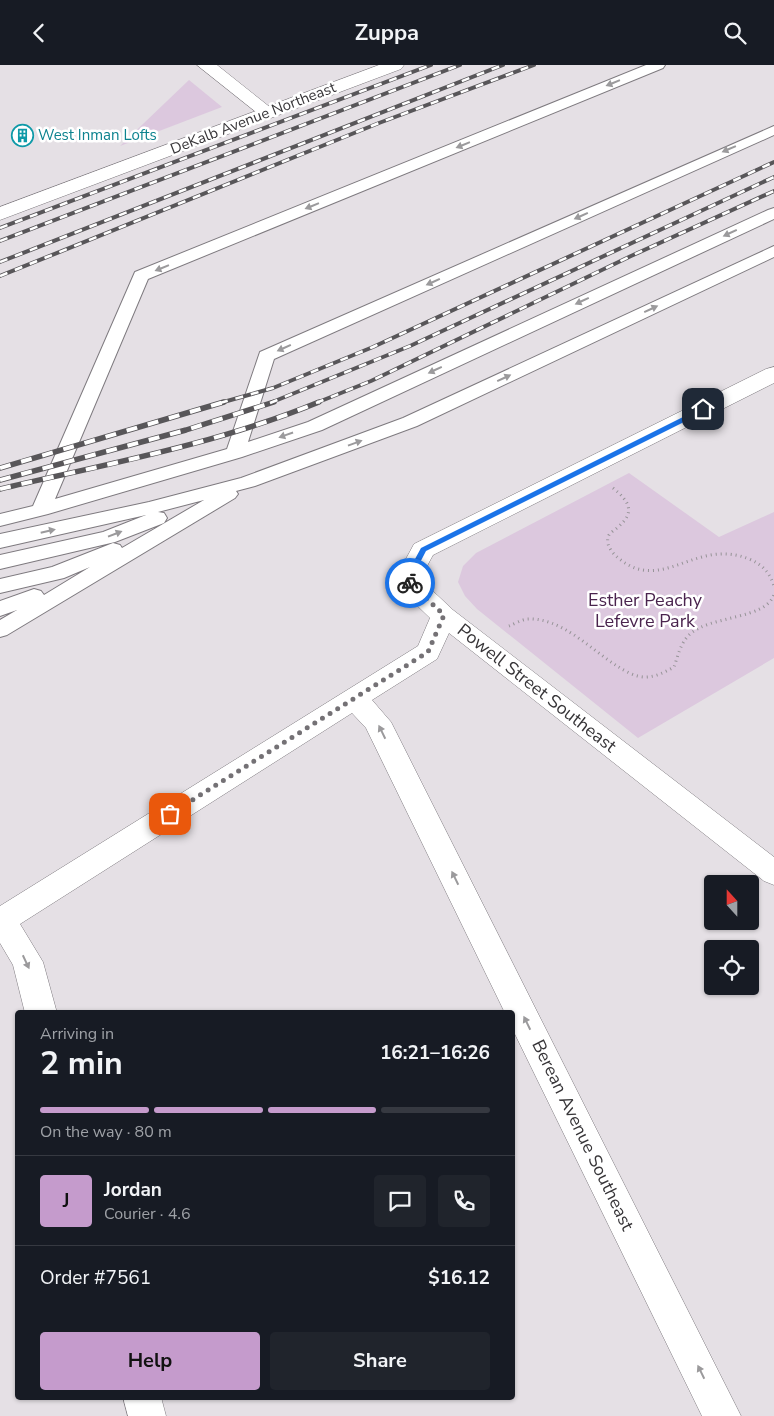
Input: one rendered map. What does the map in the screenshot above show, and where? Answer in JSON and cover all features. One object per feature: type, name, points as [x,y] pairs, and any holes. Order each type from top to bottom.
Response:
[{"type":"street","points":[[206,65],[267,112]]},
{"type":"street","name":"DeKalb Avenue Northeast","points":[[0,214],[395,65]]},
{"type":"street","name":"Powell Street Southeast","points":[[774,373],[423,550],[407,581],[444,615],[774,873]]},
{"type":"street","points":[[40,1010],[28,962],[1,920],[428,652],[444,615]]},
{"type":"street","name":"Berean Avenue Southeast","points":[[355,699],[377,722],[722,1416]]},
{"type":"street","points":[[143,1400],[147,1416]]},
{"type":"lane","points":[[41,510],[141,276],[658,65]]},
{"type":"lane","points":[[235,453],[266,356],[774,130]]},
{"type":"lane","points":[[0,520],[41,510],[235,453],[315,425],[774,213]]},
{"type":"lane","points":[[0,562],[108,537],[248,482],[410,422],[774,251]]},
{"type":"lane","points":[[0,630],[248,482]]},
{"type":"lane","points":[[0,541],[149,508],[248,482]]},
{"type":"lane","points":[[0,586],[57,573],[184,521]]},
{"type":"lane","points":[[0,609],[10,607],[118,560]]},
{"type":"lane","points":[[0,623],[55,597]]},
{"type":"path","points":[[623,496],[630,509],[628,516],[609,535],[608,543],[615,555],[623,563],[639,569],[653,570],[710,553],[728,552],[746,556],[762,566],[772,575],[774,586]]},
{"type":"path","points":[[507,627],[514,622],[530,619],[551,623],[572,634],[612,663],[638,676],[659,676],[674,667],[682,643],[690,633],[701,626],[764,608],[772,601],[774,594]]},
{"type":"green space","points":[[189,80],[222,107],[120,146]]},
{"type":"green space","name":"Esther Peachy Lefevre Park","points":[[629,473],[719,537],[774,512],[774,658],[638,738],[477,609],[465,596],[458,582],[463,566],[476,553]]},
{"type":"railway","points":[[0,228],[431,65]]},
{"type":"railway","points":[[0,241],[460,65]]},
{"type":"railway","points":[[0,262],[503,65]]},
{"type":"railway","points":[[0,276],[379,123],[534,65]]},
{"type":"railway","points":[[220,403],[273,388],[373,347],[774,162]]},
{"type":"railway","points":[[270,403],[410,346],[774,177]]},
{"type":"railway","points":[[316,403],[371,381],[631,256],[774,191]]},
{"type":"railway","points":[[0,468],[224,402]]},
{"type":"railway","points":[[0,480],[186,430],[274,402]]},
{"type":"railway","points":[[0,489],[161,452],[241,430],[319,402]]},
{"type":"way so far","points":[[170,814],[428,652],[444,615],[410,583]]},
{"type":"place","name":"West Inman Lofts","points":[[22,135]]},
{"type":"route","points":[[410,583],[407,581],[423,550],[703,409]]}]
